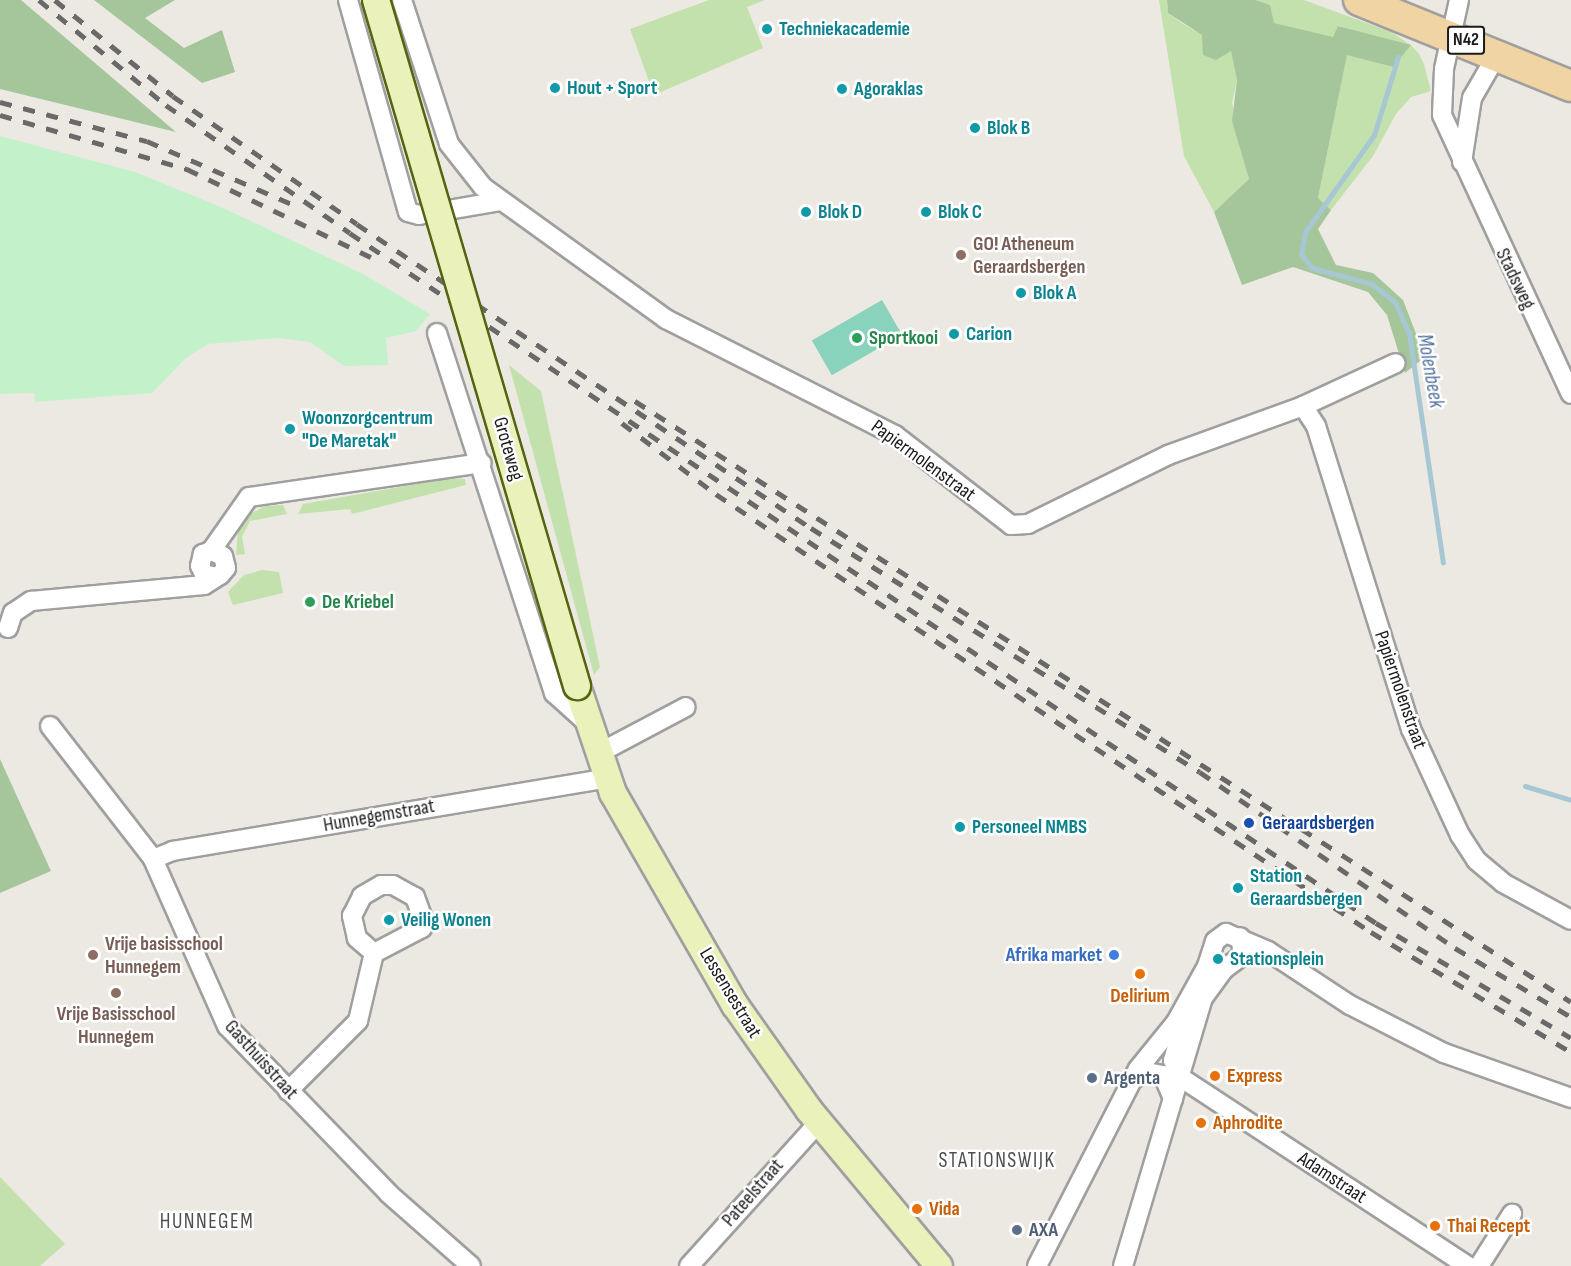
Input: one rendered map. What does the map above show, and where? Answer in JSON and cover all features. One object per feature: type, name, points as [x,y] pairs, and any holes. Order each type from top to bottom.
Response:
[{"type":"main road","name":"Groteweg","points":[[376,0],[577,686]]},
{"type":"main road","name":"N42","points":[[1359,0],[1498,53],[1571,86]]},
{"type":"main road","name":"Lessensestraat","points":[[577,686],[586,722],[607,778],[735,1005],[819,1122],[939,1266]]},
{"type":"street","points":[[348,0],[408,212],[419,216],[500,201]]},
{"type":"street","points":[[402,0],[449,144],[500,201]]},
{"type":"street","name":"Stadsweg","points":[[1459,0],[1451,34],[1442,115],[1462,163],[1571,394]]},
{"type":"street","points":[[1462,163],[1472,98],[1498,53]]},
{"type":"street","name":"Papiermolenstraat","points":[[500,201],[633,295],[714,347],[895,435],[1011,525],[1029,524],[1168,455],[1303,406],[1396,363]]},
{"type":"street","name":"Groteweg","points":[[437,333],[482,463],[554,693],[586,722]]},
{"type":"street","name":"Papiermolenstraat","points":[[1303,406],[1316,426],[1411,729],[1460,835],[1476,860],[1503,883],[1571,920]]},
{"type":"street","name":"Groteweg","points":[[216,577],[226,568],[217,553],[222,535],[249,497],[482,463]]},
{"type":"street","name":"Groteweg","points":[[189,587],[198,580],[203,554],[217,553]]},
{"type":"street","points":[[200,566],[204,574],[216,577]]},
{"type":"street","points":[[8,628],[14,613],[31,601],[189,587],[216,577]]},
{"type":"street","points":[[599,753],[686,707]]},
{"type":"street","name":"Gasthuisstraat","points":[[50,726],[153,859],[227,1026],[389,1194],[471,1266]]},
{"type":"street","name":"Hunnegemstraat","points":[[153,859],[160,853],[607,778]]},
{"type":"street","points":[[288,1091],[358,1021],[374,953],[422,928],[422,912],[415,897],[393,885],[362,896],[353,928],[363,948],[374,953]]},
{"type":"street","points":[[1180,1077],[1174,1052],[1199,980],[1213,946],[1221,934],[1249,945],[1350,1005],[1444,1053],[1571,1098]]},
{"type":"street","points":[[1123,1266],[1203,998],[1249,945]]},
{"type":"street","points":[[1213,946],[1218,960],[1232,964]]},
{"type":"street","points":[[1037,1266],[1133,1079],[1167,1036],[1199,980]]},
{"type":"street","points":[[1133,1079],[1147,1072],[1163,1075],[1173,1101]]},
{"type":"street","name":"Adamstraat","points":[[1180,1077],[1468,1266]]},
{"type":"street","name":"Pateelstraat","points":[[689,1266],[819,1122]]},
{"type":"street","points":[[1479,1266],[1512,1214]]},
{"type":"green space","points":[[0,0],[21,0],[176,132],[0,89]]},
{"type":"green space","points":[[94,0],[175,0],[145,18],[184,48],[222,30],[235,72],[202,83]]},
{"type":"green space","points":[[709,0],[765,0],[747,7],[763,48],[654,95],[630,29]]},
{"type":"green space","points":[[1159,0],[1167,0],[1168,13],[1183,24],[1231,51],[1237,80],[1232,103],[1249,179],[1214,212],[1184,156]]},
{"type":"green space","points":[[1167,0],[1255,0],[1270,5],[1274,23],[1333,37],[1338,26],[1411,45],[1393,67],[1347,55],[1318,198],[1331,210],[1318,229],[1336,265],[1373,273],[1403,300],[1425,357],[1405,373],[1387,315],[1368,292],[1293,267],[1242,285],[1214,212],[1249,179],[1232,121],[1237,80],[1231,51],[1216,60],[1203,55],[1202,35],[1168,13]]},
{"type":"green space","points":[[1255,0],[1304,0],[1391,32],[1411,45],[1424,64],[1431,91],[1411,97],[1396,114],[1373,156],[1331,210],[1318,198],[1347,54],[1392,67],[1410,46],[1339,26],[1333,38],[1273,23]]},
{"type":"green space","points":[[0,136],[135,172],[221,207],[363,274],[430,314],[416,331],[386,338],[388,365],[344,366],[310,342],[279,338],[208,344],[186,358],[152,393],[35,402],[34,393],[0,394]]},
{"type":"green space","name":"Sportkooi","points":[[882,300],[902,335],[832,375],[812,340]]},
{"type":"green space","points":[[509,365],[541,391],[600,667],[594,675]]},
{"type":"green space","points":[[451,478],[465,479],[466,485],[352,514],[350,509],[298,514],[303,504]]},
{"type":"green space","points":[[283,505],[287,514],[250,521],[242,537],[245,554],[236,555],[239,520],[265,506]]},
{"type":"green space","points":[[262,570],[279,572],[283,593],[233,605],[228,592],[244,575]]},
{"type":"green space","points":[[0,759],[51,871],[0,893]]},
{"type":"green space","points":[[0,1177],[65,1244],[40,1266],[0,1266]]},
{"type":"waterway","name":"Molenbeek","points":[[1398,57],[1374,135],[1305,232],[1301,254],[1312,268],[1372,284],[1395,302],[1409,333],[1443,562]]},
{"type":"waterway","name":"Molenbeek","points":[[1525,786],[1571,800]]},
{"type":"railway","points":[[39,0],[166,105],[350,233],[1376,923],[1571,1038]]},
{"type":"railway","points":[[55,0],[173,96],[357,224],[811,528],[1200,772],[1455,948],[1571,1017]]},
{"type":"railway","points":[[0,102],[147,141],[299,207]]},
{"type":"railway","points":[[0,115],[187,169],[379,261]]},
{"type":"railway","points":[[635,401],[1571,1002]]},
{"type":"railway","points":[[622,423],[716,494],[1371,932],[1571,1052]]},
{"type":"place","name":"Techniekacademie","points":[[767,29]]},
{"type":"place","name":"Hout + Sport","points":[[555,88]]},
{"type":"place","name":"Agoraklas","points":[[842,89]]},
{"type":"place","name":"Blok B","points":[[975,128]]},
{"type":"place","name":"Blok D","points":[[806,212]]},
{"type":"place","name":"Blok C","points":[[926,212]]},
{"type":"place","name":"GO! Atheneum Geraardsbergen","points":[[961,255]]},
{"type":"place","name":"Blok A","points":[[1021,293]]},
{"type":"place","name":"Carion","points":[[954,334]]},
{"type":"place","name":"Sportkooi","points":[[857,338]]},
{"type":"place","name":"Woonzorgcentrum \"De Maretak\"","points":[[290,429]]},
{"type":"place","name":"De Kriebel","points":[[310,602]]},
{"type":"place","name":"Geraardsbergen","points":[[1249,823]]},
{"type":"place","name":"Personeel NMBS","points":[[960,827]]},
{"type":"place","name":"Station Geraardsbergen","points":[[1238,888]]},
{"type":"place","name":"Veilig Wonen","points":[[389,920]]},
{"type":"place","name":"Vrije basisschool Hunnegem","points":[[93,955]]},
{"type":"place","name":"Afrika market","points":[[1114,955]]},
{"type":"place","name":"Stationsplein","points":[[1218,959]]},
{"type":"place","name":"Delirium","points":[[1140,974]]},
{"type":"place","name":"Vrije Basisschool Hunnegem","points":[[116,993]]},
{"type":"place","name":"Express","points":[[1215,1076]]},
{"type":"place","name":"Argenta","points":[[1092,1078]]},
{"type":"place","name":"Aphrodite","points":[[1201,1123]]},
{"type":"place","name":"Vida","points":[[917,1209]]},
{"type":"place","name":"Thai Recept","points":[[1435,1226]]},
{"type":"place","name":"AXA","points":[[1017,1230]]},
{"type":"district","name":"STATIONSWIJK","points":[[997,1161]]},
{"type":"district","name":"HUNNEGEM","points":[[207,1222]]}]
